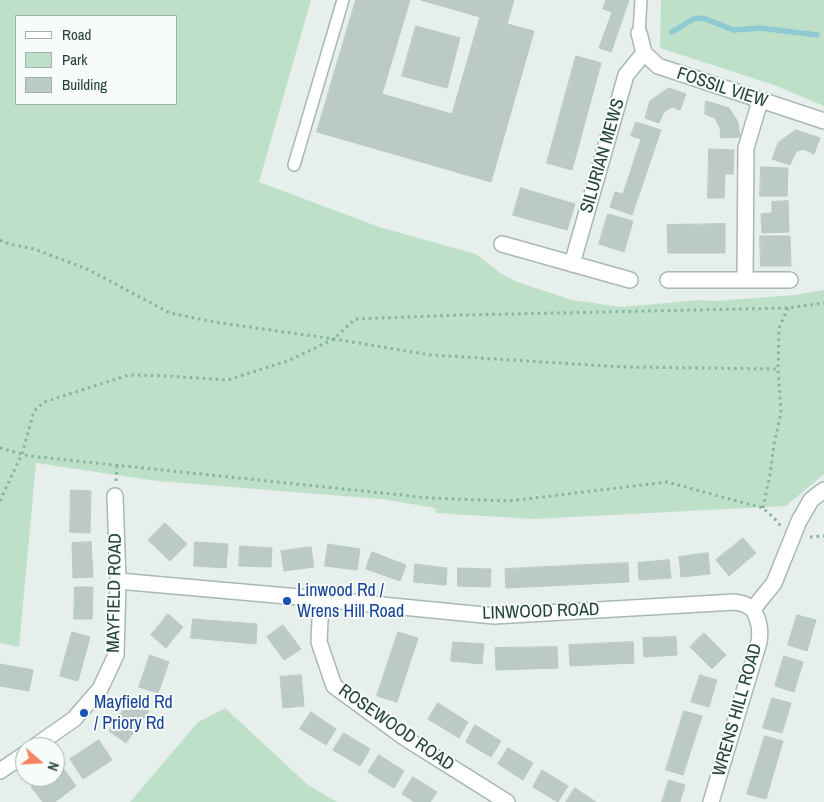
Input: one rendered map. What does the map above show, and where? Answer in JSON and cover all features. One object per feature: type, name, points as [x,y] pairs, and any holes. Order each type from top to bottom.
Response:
[{"type":"street","points":[[639,32],[644,53]]},
{"type":"street","name":"FOSSIL VIEW","points":[[644,53],[658,66],[824,122]]},
{"type":"street","name":"SILURIAN MEWS","points":[[572,264],[626,75],[644,53]]},
{"type":"street","points":[[745,280],[746,148],[760,101]]},
{"type":"street","points":[[502,244],[630,280]]},
{"type":"street","points":[[668,280],[790,280]]},
{"type":"street","points":[[753,610],[774,583],[799,521],[811,500],[824,490]]},
{"type":"street","name":"MAYFIELD ROAD","points":[[48,737],[74,719],[100,689],[116,655],[118,581],[115,496]]},
{"type":"street","name":"LINWOOD ROAD","points":[[118,581],[494,616],[735,602],[744,604],[753,610]]},
{"type":"street","name":"ROSEWOOD ROAD","points":[[321,599],[319,642],[334,686],[405,738],[507,802]]},
{"type":"street","name":"WRENS HILL ROAD","points":[[711,802],[759,642],[759,622],[753,610]]},
{"type":"street","points":[[0,771],[15,761]]},
{"type":"lane","points":[[294,165],[344,0]]},
{"type":"lane","points":[[639,32],[641,0]]},
{"type":"path","points":[[0,240],[34,249],[88,269],[170,313],[214,322],[431,355],[624,367],[778,369]]},
{"type":"path","points":[[0,501],[22,454],[34,411],[44,402],[129,375],[228,380],[290,360],[334,339],[355,319],[788,308],[824,303]]},
{"type":"path","points":[[763,508],[781,412],[778,369],[780,328],[788,308]]},
{"type":"path","points":[[0,448],[29,456],[430,498],[509,501],[667,482],[763,508],[778,522],[782,529]]},
{"type":"path","points":[[803,537],[824,536]]},
{"type":"green space","points":[[0,0],[311,0],[259,182],[379,227],[476,254],[500,273],[517,282],[572,300],[622,307],[700,300],[715,301],[795,295],[824,290],[824,474],[786,506],[533,519],[436,513],[435,508],[381,499],[157,481],[36,463],[19,647],[0,643]]},
{"type":"green space","points":[[661,0],[824,0],[824,106],[774,85],[660,48]]},
{"type":"green space","points":[[225,708],[308,785],[337,802],[130,802],[198,722]]},
{"type":"building","points":[[356,0],[410,0],[382,94],[452,114],[480,17],[421,0],[514,0],[507,24],[534,31],[491,182],[317,132]]},
{"type":"building","points":[[606,0],[629,0],[611,52],[599,48],[612,12],[603,9]]},
{"type":"building","points":[[416,26],[460,38],[447,88],[402,76]]},
{"type":"building","points":[[576,56],[601,63],[572,170],[547,163]]},
{"type":"building","points":[[669,88],[686,94],[680,110],[672,107],[664,112],[659,123],[645,118],[650,101]]},
{"type":"building","points":[[706,101],[729,108],[738,122],[740,137],[721,138],[720,128],[715,118],[705,114]]},
{"type":"building","points":[[636,122],[661,130],[632,215],[610,207],[615,192],[623,194],[641,139],[631,136]]},
{"type":"building","points":[[796,130],[820,138],[814,154],[803,149],[796,152],[790,165],[772,159],[778,143]]},
{"type":"building","points":[[709,149],[734,150],[733,174],[725,174],[724,198],[708,198]]},
{"type":"building","points":[[761,167],[788,168],[787,196],[760,196]]},
{"type":"building","points":[[521,188],[575,204],[567,230],[513,215]]},
{"type":"building","points":[[788,201],[789,232],[762,233],[761,214],[772,213],[772,202]]},
{"type":"building","points":[[608,214],[633,221],[624,252],[599,244]]},
{"type":"building","points":[[725,224],[725,253],[668,253],[667,225]]},
{"type":"building","points":[[760,236],[790,236],[791,266],[761,266]]},
{"type":"building","points":[[71,490],[91,491],[90,533],[70,532]]},
{"type":"building","points":[[165,523],[187,544],[170,561],[148,540]]},
{"type":"building","points":[[743,538],[756,553],[729,576],[716,560]]},
{"type":"building","points":[[91,542],[93,577],[73,578],[72,543]]},
{"type":"building","points":[[195,542],[228,544],[226,568],[194,566]]},
{"type":"building","points":[[328,544],[360,549],[357,570],[325,566]]},
{"type":"building","points":[[240,546],[272,548],[271,567],[239,566]]},
{"type":"building","points":[[311,547],[314,567],[284,571],[281,551]]},
{"type":"building","points":[[372,552],[406,565],[400,581],[366,569]]},
{"type":"building","points":[[708,553],[710,574],[681,577],[679,557]]},
{"type":"building","points":[[669,560],[671,578],[639,580],[638,563]]},
{"type":"building","points":[[628,563],[629,582],[506,588],[505,569]]},
{"type":"building","points":[[415,564],[447,568],[446,585],[414,582]]},
{"type":"building","points":[[458,568],[491,569],[490,587],[458,586]]},
{"type":"building","points":[[75,587],[93,587],[92,619],[74,619]]},
{"type":"building","points":[[168,614],[183,627],[166,648],[151,635]]},
{"type":"building","points":[[797,615],[816,620],[807,651],[788,645]]},
{"type":"building","points":[[193,619],[257,624],[256,644],[191,638]]},
{"type":"building","points":[[283,625],[301,649],[284,660],[267,637]]},
{"type":"building","points":[[72,632],[90,637],[78,681],[60,676]]},
{"type":"building","points":[[398,632],[418,638],[397,702],[377,696]]},
{"type":"building","points":[[704,633],[726,655],[712,669],[690,647]]},
{"type":"building","points":[[676,637],[677,655],[644,657],[643,638]]},
{"type":"building","points":[[453,642],[484,644],[482,664],[451,661]]},
{"type":"building","points":[[633,642],[634,663],[570,666],[569,645]]},
{"type":"building","points":[[557,647],[558,668],[496,670],[495,648]]},
{"type":"building","points":[[150,655],[169,662],[158,693],[139,687]]},
{"type":"building","points":[[784,656],[803,662],[794,692],[775,686]]},
{"type":"building","points":[[0,664],[33,670],[29,691],[0,686]]},
{"type":"building","points":[[301,675],[304,706],[283,708],[280,677]]},
{"type":"building","points":[[700,675],[717,680],[709,707],[691,702]]},
{"type":"building","points":[[772,698],[791,703],[782,733],[763,728]]},
{"type":"building","points":[[131,699],[149,711],[126,743],[109,731]]},
{"type":"building","points":[[438,703],[468,722],[459,738],[428,719]]},
{"type":"building","points":[[684,711],[702,716],[683,775],[666,770]]},
{"type":"building","points":[[311,712],[336,729],[326,745],[300,729]]},
{"type":"building","points":[[475,725],[501,741],[491,757],[466,742]]},
{"type":"building","points":[[344,733],[370,749],[360,766],[333,750]]},
{"type":"building","points":[[765,736],[783,741],[766,799],[747,794]]},
{"type":"building","points":[[99,740],[112,760],[83,779],[70,759]]},
{"type":"building","points":[[508,748],[533,763],[523,780],[498,764]]},
{"type":"building","points":[[379,755],[404,771],[394,788],[368,772]]},
{"type":"building","points":[[542,770],[568,786],[558,802],[533,787]]},
{"type":"building","points":[[65,771],[76,786],[55,802],[43,802],[31,787],[65,787]]},
{"type":"building","points":[[413,777],[437,792],[430,802],[415,802],[402,794]]},
{"type":"building","points":[[669,780],[685,785],[680,802],[662,802]]},
{"type":"building","points":[[575,788],[596,802],[566,802]]},
{"type":"waterway","points":[[672,32],[695,18],[706,19],[733,30],[760,28],[817,35]]},
{"type":"place","name":"Linwood Rd / Wrens Hill Road","points":[[287,601]]},
{"type":"place","name":"Mayfield Rd / Priory Rd","points":[[84,713]]}]
